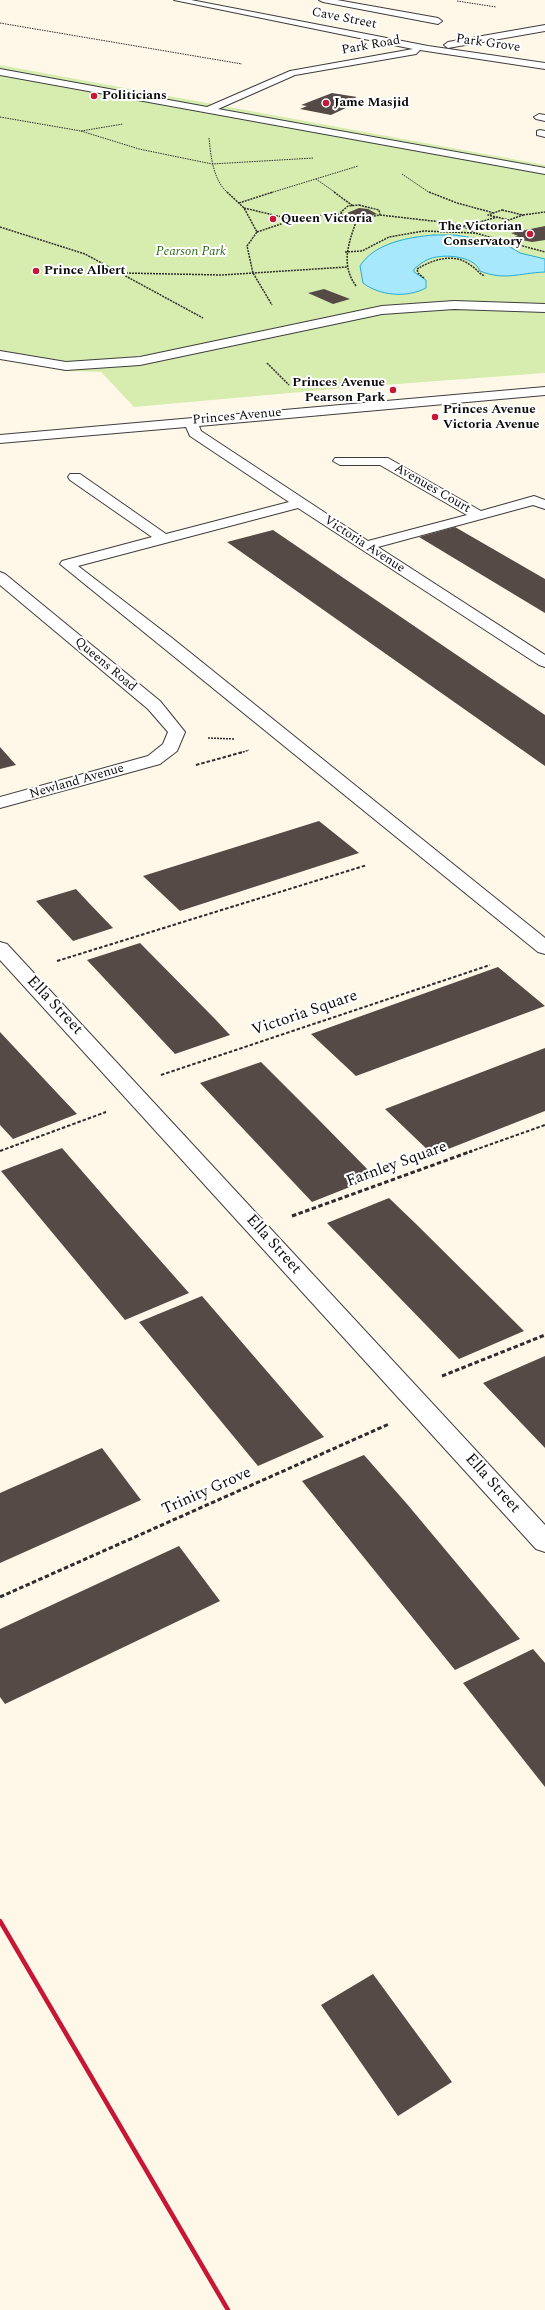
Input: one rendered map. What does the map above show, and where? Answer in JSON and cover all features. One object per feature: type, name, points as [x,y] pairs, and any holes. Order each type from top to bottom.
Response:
[{"type":"street","name":"Cave Street","points":[[178,0],[428,49]]},
{"type":"street","name":"Cave Street","points":[[323,0],[438,21]]},
{"type":"street","name":"Cave Street","points":[[338,13],[359,7]]},
{"type":"street","name":"Cave Street","points":[[302,24],[324,17]]},
{"type":"street","name":"Park Road","points":[[207,110],[293,73],[545,28]]},
{"type":"street","name":"Park Grove","points":[[428,49],[545,66]]},
{"type":"street","points":[[0,72],[545,171]]},
{"type":"street","points":[[3,358],[66,366],[140,361],[382,310],[454,305],[545,308]]},
{"type":"street","name":"Princes Avenue","points":[[0,439],[313,410],[545,392]]},
{"type":"street","name":"Victoria Avenue","points":[[190,421],[195,433],[365,546],[545,662]]},
{"type":"street","name":"Avenues Court","points":[[340,461],[383,461],[479,516]]},
{"type":"street","points":[[75,477],[164,539]]},
{"type":"street","points":[[479,516],[534,500],[545,505]]},
{"type":"street","points":[[300,503],[67,564],[287,739],[545,948]]},
{"type":"street","name":"Avenues Court","points":[[365,546],[479,516]]},
{"type":"street","name":"Queens Road","points":[[0,576],[154,706],[177,732],[175,738]]},
{"type":"street","name":"Newland Avenue","points":[[0,804],[154,760],[171,747],[175,738]]},
{"type":"street","name":"Ella Street","points":[[0,948],[545,1542]]},
{"type":"path","points":[[0,23],[293,73]]},
{"type":"path","points":[[207,110],[212,164],[223,190],[244,208],[257,232]]},
{"type":"path","points":[[0,117],[81,131],[139,149],[212,164],[316,158]]},
{"type":"path","points":[[81,131],[128,123]]},
{"type":"path","points":[[238,203],[362,166]]},
{"type":"path","points":[[400,169],[408,180],[427,192],[464,206],[494,213]]},
{"type":"path","points":[[316,179],[353,206]]},
{"type":"path","points":[[342,214],[341,210],[353,206],[374,208],[381,212],[380,215]]},
{"type":"path","points":[[244,208],[286,218],[342,214],[357,219],[380,215],[464,226],[499,217]]},
{"type":"path","points":[[523,215],[502,210],[488,215],[509,220],[523,215],[545,212]]},
{"type":"path","points":[[286,218],[281,224],[257,232],[246,246],[253,273],[287,329]]},
{"type":"path","points":[[122,273],[222,276],[347,267],[345,252],[357,219]]},
{"type":"path","points":[[0,226],[85,254],[244,340],[313,410]]},
{"type":"path","points":[[464,226],[475,233]]},
{"type":"path","points":[[345,252],[362,251],[389,237],[424,231],[475,233],[545,252]]},
{"type":"path","points":[[175,738],[287,739]]},
{"type":"path","points":[[22,972],[366,865]]},
{"type":"path","name":"Victoria Square","points":[[0,1151],[134,1093],[490,965]]},
{"type":"path","name":"Farnley Square","points":[[258,1228],[545,1125]]},
{"type":"path","points":[[407,1391],[545,1335]]},
{"type":"path","name":"Trinity Grove","points":[[0,1597],[423,1409]]},
{"type":"green space","name":"Pearson Park","points":[[0,65],[545,165],[545,373],[357,387],[134,407],[101,372],[64,371],[0,355]]},
{"type":"water","points":[[455,235],[507,245],[520,253],[545,259],[545,272],[512,276],[497,276],[480,271],[477,266],[464,259],[448,256],[433,258],[425,261],[414,269],[414,272],[426,280],[426,288],[419,291],[402,294],[385,293],[377,291],[363,283],[360,266],[366,258],[374,252],[403,240],[414,237]]},
{"type":"building","name":"Jame Masjid","points":[[332,93],[357,97],[347,101],[351,102],[345,105],[350,106],[331,115],[300,109],[307,106],[301,105]]},
{"type":"building","points":[[359,208],[368,209],[377,214],[364,218],[354,217],[347,213]]},
{"type":"building","name":"The Victorian Conservatory","points":[[545,226],[545,240],[532,242],[511,238],[518,236],[511,233]]},
{"type":"building","points":[[324,289],[350,299],[333,304],[308,293]]},
{"type":"building","points":[[455,527],[545,579],[545,613],[419,537]]},
{"type":"building","points":[[273,530],[545,715],[545,766],[227,542]]},
{"type":"building","points":[[0,747],[16,765],[0,769]]},
{"type":"building","points":[[319,821],[359,853],[180,911],[143,876]]},
{"type":"building","points":[[76,889],[113,928],[73,941],[36,901]]},
{"type":"building","points":[[140,943],[230,1035],[175,1054],[87,960]]},
{"type":"building","points":[[498,967],[545,1006],[356,1076],[311,1034]]},
{"type":"building","points":[[0,1032],[77,1114],[13,1139],[0,1125]]},
{"type":"building","points":[[545,1048],[545,1111],[433,1155],[385,1109]]},
{"type":"building","points":[[261,1062],[375,1177],[312,1202],[200,1083]]},
{"type":"building","points":[[62,1148],[189,1293],[125,1320],[1,1171]]},
{"type":"building","points":[[389,1198],[524,1331],[459,1359],[327,1223]]},
{"type":"building","points":[[202,1296],[324,1437],[258,1466],[139,1322]]},
{"type":"building","points":[[545,1356],[545,1448],[483,1383]]},
{"type":"building","points":[[102,1448],[141,1500],[0,1563],[0,1493]]},
{"type":"building","points":[[364,1455],[520,1639],[455,1670],[302,1481]]},
{"type":"building","points":[[179,1546],[220,1601],[5,1704],[0,1697],[0,1629]]},
{"type":"building","points":[[533,1649],[545,1663],[545,1787],[463,1683]]},
{"type":"building","points":[[373,1974],[452,2082],[398,2116],[321,2005]]},
{"type":"railway","points":[[0,1921],[228,2310]]},
{"type":"place","name":"Politicians","points":[[94,96]]},
{"type":"place","name":"Jame Masjid","points":[[326,103]]},
{"type":"place","name":"Queen Victoria","points":[[273,219]]},
{"type":"place","name":"The Victorian Conservatory","points":[[530,234]]},
{"type":"place","name":"Prince Albert","points":[[36,271]]},
{"type":"place","name":"Princes Avenue Pearson Park","points":[[393,390]]},
{"type":"place","name":"Princes Avenue Victoria Avenue","points":[[435,417]]}]
